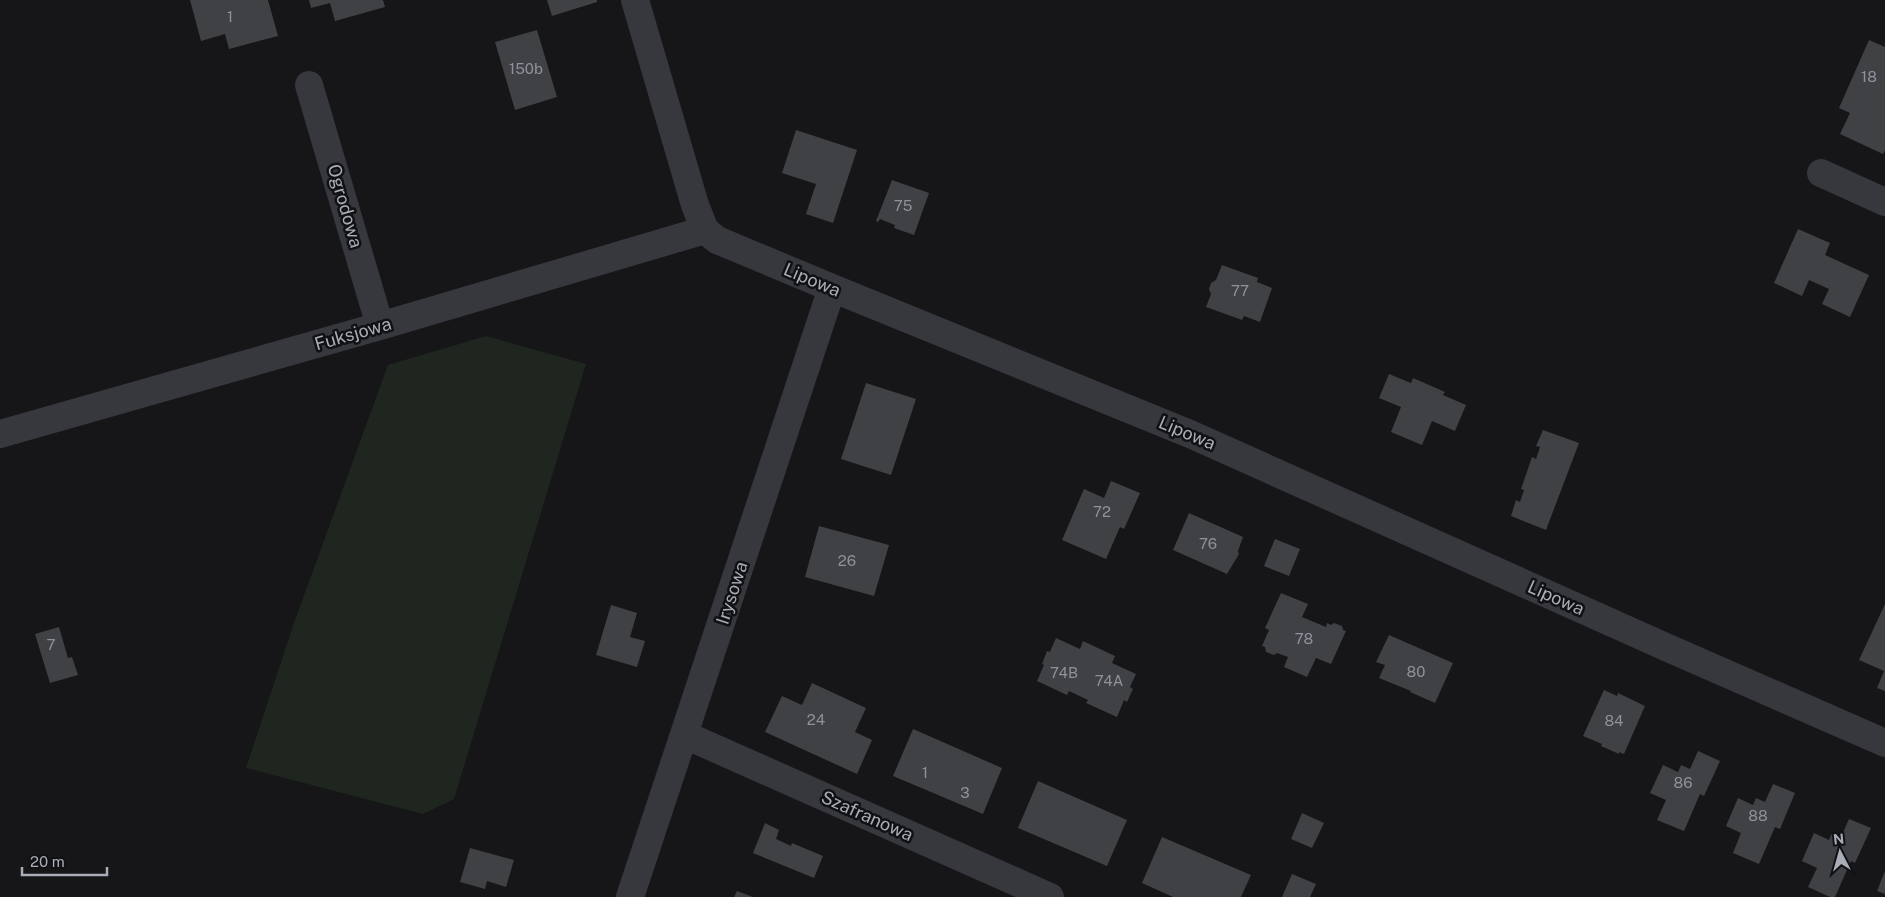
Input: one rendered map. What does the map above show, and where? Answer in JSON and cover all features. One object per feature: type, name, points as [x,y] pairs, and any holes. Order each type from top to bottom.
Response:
[{"type":"street","points":[[635,0],[695,205],[705,230]]},
{"type":"street","name":"Ogrodowa","points":[[310,86],[380,326]]},
{"type":"street","points":[[1821,173],[1885,202]]},
{"type":"street","name":"Lipowa","points":[[705,230],[717,240],[1190,434],[1885,743]]},
{"type":"street","name":"Fuksjowa","points":[[0,434],[380,326],[705,230]]},
{"type":"street","name":"Irysowa","points":[[630,897],[832,288]]},
{"type":"street","name":"Szafranowa","points":[[685,735],[1050,897]]},
{"type":"shaded area","points":[[486,336],[586,364],[454,799],[423,814],[246,768],[295,620],[388,365]]},
{"type":"building","points":[[190,0],[268,0],[278,36],[229,49],[225,34],[201,41]]},
{"type":"building","points":[[309,0],[383,0],[385,7],[335,21],[330,3],[311,8]]},
{"type":"building","points":[[547,0],[597,0],[597,2],[552,16]]},
{"type":"building","points":[[537,30],[557,97],[515,110],[495,42]]},
{"type":"building","points":[[1869,40],[1885,47],[1885,150],[1883,154],[1840,134],[1850,113],[1839,108]]},
{"type":"building","points":[[796,130],[857,150],[833,223],[806,214],[816,184],[782,173]]},
{"type":"building","points":[[892,180],[929,193],[914,235],[894,228],[895,225],[880,219],[878,222],[876,221]]},
{"type":"building","points":[[1798,229],[1830,243],[1825,255],[1869,275],[1850,317],[1822,304],[1829,289],[1809,280],[1802,296],[1774,283]]},
{"type":"building","points":[[1222,265],[1258,278],[1257,282],[1272,288],[1260,322],[1244,316],[1242,320],[1206,307],[1211,294],[1209,289],[1211,283],[1216,280]]},
{"type":"building","points":[[1389,374],[1411,383],[1413,378],[1445,392],[1443,395],[1466,405],[1455,431],[1432,421],[1422,445],[1391,432],[1401,407],[1379,398]]},
{"type":"building","points":[[866,383],[916,399],[891,475],[841,459]]},
{"type":"building","points":[[1543,430],[1579,443],[1546,530],[1511,516],[1516,500],[1520,502],[1524,490],[1521,489],[1532,457],[1536,459],[1540,447],[1536,446]]},
{"type":"building","points":[[1111,481],[1140,493],[1124,529],[1120,527],[1106,559],[1062,540],[1084,489],[1104,498]]},
{"type":"building","points":[[1189,513],[1243,537],[1238,551],[1239,554],[1227,574],[1173,550]]},
{"type":"building","points":[[819,526],[889,545],[874,596],[805,577]]},
{"type":"building","points":[[1275,539],[1300,549],[1289,576],[1264,566]]},
{"type":"building","points":[[1281,593],[1308,604],[1302,617],[1326,627],[1327,623],[1331,625],[1334,623],[1342,626],[1343,630],[1346,631],[1331,664],[1316,658],[1307,677],[1284,667],[1288,657],[1266,652],[1265,647],[1262,646],[1269,630],[1265,628]]},
{"type":"building","points":[[1885,604],[1885,691],[1877,688],[1884,671],[1859,660]]},
{"type":"building","points":[[611,605],[637,613],[630,637],[645,641],[637,667],[596,655]]},
{"type":"building","points":[[59,627],[68,658],[72,657],[78,675],[50,683],[35,634]]},
{"type":"building","points":[[1389,635],[1453,663],[1435,703],[1379,678],[1385,665],[1376,662]]},
{"type":"building","points":[[1056,638],[1080,649],[1083,641],[1115,656],[1112,663],[1136,674],[1130,687],[1133,689],[1127,702],[1124,700],[1117,717],[1086,703],[1088,700],[1069,691],[1067,695],[1037,681],[1044,665],[1042,664],[1047,651],[1050,652]]},
{"type":"building","points":[[812,683],[866,708],[855,732],[872,740],[857,774],[765,732],[782,696],[802,705]]},
{"type":"building","points":[[1604,690],[1617,696],[1618,693],[1645,706],[1624,754],[1619,752],[1619,754],[1583,736]]},
{"type":"building","points":[[913,729],[1002,768],[983,814],[893,776]]},
{"type":"building","points":[[1698,751],[1720,761],[1704,796],[1700,794],[1684,831],[1657,820],[1666,800],[1650,793],[1663,765],[1678,772],[1681,765],[1690,769]]},
{"type":"building","points":[[1038,781],[1127,820],[1107,866],[1018,828]]},
{"type":"building","points":[[1773,784],[1795,793],[1780,829],[1775,827],[1759,864],[1733,853],[1741,833],[1726,826],[1738,798],[1753,805],[1756,798],[1765,802]]},
{"type":"building","points":[[1302,813],[1324,823],[1312,848],[1291,839]]},
{"type":"building","points":[[1849,819],[1871,828],[1855,863],[1851,861],[1835,897],[1830,897],[1808,887],[1817,868],[1802,861],[1814,833],[1829,840],[1832,833],[1841,837]]},
{"type":"building","points":[[765,823],[779,830],[776,839],[791,846],[792,843],[823,856],[814,878],[753,853]]},
{"type":"building","points":[[1162,837],[1251,875],[1241,897],[1173,897],[1142,883]]},
{"type":"building","points":[[470,848],[514,860],[506,887],[487,881],[485,889],[460,882]]},
{"type":"building","points":[[1885,871],[1885,894],[1877,891]]},
{"type":"building","points":[[1292,874],[1316,884],[1310,897],[1282,897]]},
{"type":"building","points":[[737,891],[753,897],[734,897]]}]
